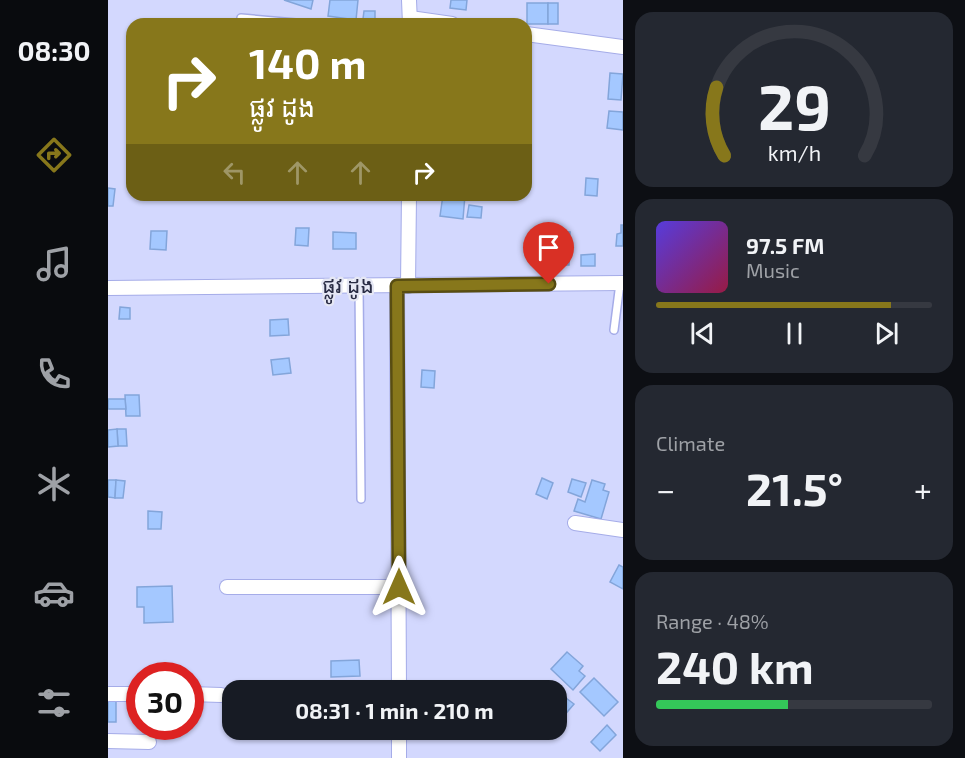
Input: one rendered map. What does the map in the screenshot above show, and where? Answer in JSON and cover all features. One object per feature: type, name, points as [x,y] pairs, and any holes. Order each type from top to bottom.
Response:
[{"type":"street","points":[[409,0],[410,18]]},
{"type":"street","points":[[532,35],[623,47]]},
{"type":"street","points":[[399,680],[403,286],[409,201]]},
{"type":"street","name":"ផ្លូវ ដូង","points":[[108,288],[622,283]]},
{"type":"street","points":[[574,523],[623,530]]},
{"type":"street","points":[[227,587],[399,587]]},
{"type":"street","points":[[108,694],[126,694]]},
{"type":"street","points":[[204,694],[221,694]]},
{"type":"street","points":[[399,740],[399,758]]},
{"type":"street","points":[[108,741],[149,742]]},
{"type":"lane","points":[[614,330],[622,283]]},
{"type":"lane","points":[[359,286],[361,499]]},
{"type":"building","points":[[284,0],[313,0],[311,9]]},
{"type":"building","points":[[330,0],[358,0],[356,18],[328,16]]},
{"type":"building","points":[[451,0],[467,0],[466,10],[450,8]]},
{"type":"building","points":[[527,3],[548,3],[548,24],[532,24],[532,18],[527,18]]},
{"type":"building","points":[[548,3],[558,3],[558,24],[548,24]]},
{"type":"building","points":[[364,11],[375,11],[375,18],[363,18]]},
{"type":"building","points":[[610,73],[623,74],[621,100],[608,99]]},
{"type":"building","points":[[609,111],[623,112],[623,130],[607,128]]},
{"type":"building","points":[[586,178],[598,179],[597,196],[585,195]]},
{"type":"building","points":[[108,188],[115,189],[113,206],[108,206]]},
{"type":"building","points":[[442,201],[464,201],[463,219],[440,216]]},
{"type":"building","points":[[469,205],[482,207],[481,218],[467,217]]},
{"type":"building","points":[[621,225],[623,225],[623,246],[616,246],[617,234],[621,233]]},
{"type":"building","points":[[296,228],[309,228],[308,246],[295,245]]},
{"type":"building","points":[[151,231],[167,231],[166,250],[150,249]]},
{"type":"building","points":[[556,231],[570,232],[569,265],[555,265]]},
{"type":"building","points":[[333,232],[356,233],[356,249],[333,249]]},
{"type":"building","points":[[595,254],[595,266],[581,266],[581,255]]},
{"type":"building","points":[[120,307],[130,308],[130,319],[119,319]]},
{"type":"building","points":[[288,319],[289,335],[270,336],[270,320]]},
{"type":"building","points":[[289,358],[291,373],[273,375],[271,360]]},
{"type":"building","points":[[422,370],[435,371],[434,388],[421,387]]},
{"type":"building","points":[[125,395],[139,395],[140,416],[126,416]]},
{"type":"building","points":[[108,399],[125,399],[126,409],[108,409]]},
{"type":"building","points":[[117,429],[126,429],[127,446],[118,446]]},
{"type":"building","points":[[117,429],[118,446],[108,447],[108,430]]},
{"type":"building","points":[[542,478],[553,483],[547,499],[536,494]]},
{"type":"building","points":[[572,479],[586,483],[581,497],[568,492]]},
{"type":"building","points":[[108,480],[116,480],[115,498],[108,497]]},
{"type":"building","points":[[116,480],[125,481],[123,498],[115,498]]},
{"type":"building","points":[[592,480],[605,484],[603,490],[609,492],[601,519],[574,511],[578,499],[585,502]]},
{"type":"building","points":[[148,511],[162,512],[161,529],[148,529]]},
{"type":"building","points":[[619,565],[623,567],[623,589],[610,582]]},
{"type":"building","points":[[172,586],[173,622],[144,623],[144,607],[137,607],[137,587]]},
{"type":"building","points":[[567,652],[583,666],[579,671],[585,676],[573,690],[567,684],[567,680],[563,680],[551,669]]},
{"type":"building","points":[[359,660],[360,676],[331,677],[331,661]]},
{"type":"building","points":[[594,678],[618,702],[604,716],[580,692]]},
{"type":"building","points":[[567,699],[574,704],[567,712]]},
{"type":"building","points":[[108,700],[116,700],[116,722],[108,722]]},
{"type":"building","points":[[607,725],[616,735],[600,751],[591,742]]},
{"type":"route","points":[[399,587],[397,286],[549,284]]}]
